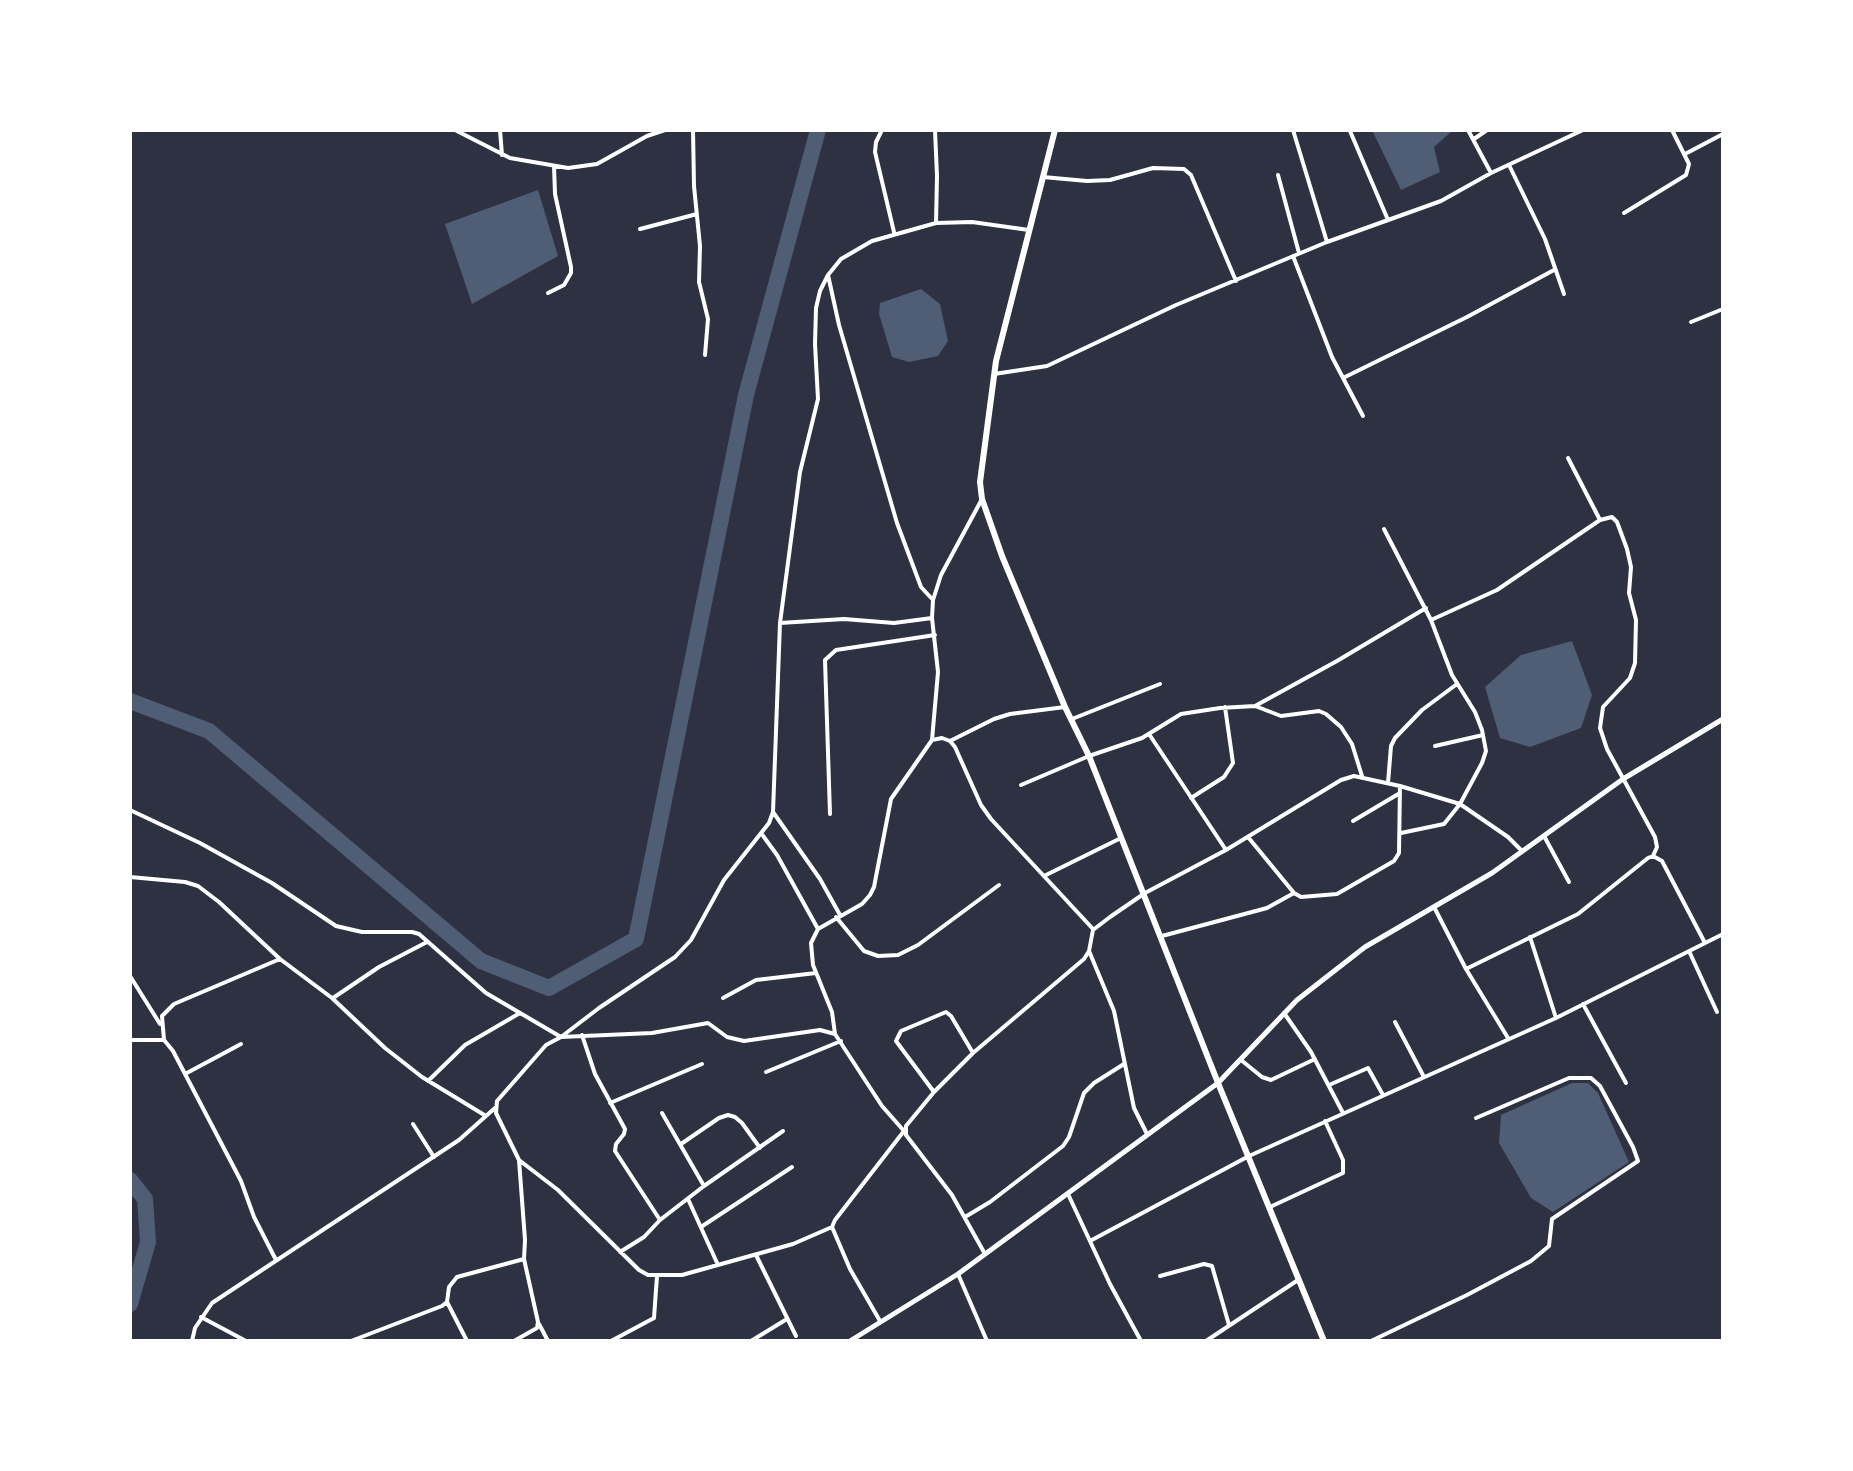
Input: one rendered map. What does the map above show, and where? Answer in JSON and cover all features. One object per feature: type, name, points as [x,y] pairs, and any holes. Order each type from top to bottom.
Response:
[{"type":"main road","points":[[1055,130],[994,374],[980,482],[982,499],[1002,556],[1065,707],[1089,756],[1324,1341]]},
{"type":"street","points":[[455,130],[502,155],[554,166],[584,168],[623,151],[646,133],[665,130]]},
{"type":"street","points":[[500,130],[502,155]]},
{"type":"street","points":[[693,130],[700,246],[699,282],[708,319],[705,355]]},
{"type":"street","points":[[882,130],[875,152],[894,233]]},
{"type":"street","points":[[935,130],[936,223]]},
{"type":"street","points":[[1293,130],[1327,242]]},
{"type":"street","points":[[1468,130],[1491,173]]},
{"type":"street","points":[[1474,139],[1487,130]]},
{"type":"street","points":[[994,374],[1047,366],[1176,305],[1296,254],[1451,197],[1491,173],[1583,130]]},
{"type":"street","points":[[1624,213],[1686,175],[1689,164],[1672,130]]},
{"type":"street","points":[[1350,131],[1388,220]]},
{"type":"street","points":[[1685,154],[1723,134]]},
{"type":"street","points":[[1509,165],[1545,239],[1564,294]]},
{"type":"street","points":[[548,293],[564,285],[571,273],[555,194],[554,166]]},
{"type":"street","points":[[1043,177],[1099,180],[1153,168],[1184,169],[1191,175],[1236,281]]},
{"type":"street","points":[[1278,175],[1296,254],[1332,357],[1363,416]]},
{"type":"street","points":[[640,229],[697,214]]},
{"type":"street","points":[[192,1341],[201,1317],[212,1303],[434,1157],[495,1108],[502,1093],[546,1045],[684,950],[724,880],[769,823],[773,812],[780,623],[800,472],[818,399],[815,344],[820,291],[841,259],[894,233],[936,223],[972,222],[1029,230]]},
{"type":"street","points":[[1343,378],[1554,270]]},
{"type":"street","points":[[828,275],[839,325],[897,523],[921,587],[933,600]]},
{"type":"street","points":[[1691,322],[1723,309]]},
{"type":"street","points":[[1568,458],[1600,520]]},
{"type":"street","points":[[982,499],[941,575],[933,600],[938,672],[932,740],[891,799],[870,895],[862,904],[818,929],[811,943],[816,973],[832,1012],[835,1034],[873,1094],[952,1195],[985,1254]]},
{"type":"street","points":[[1431,620],[1497,590],[1600,520],[1612,517],[1617,522],[1631,567],[1629,600],[1636,620],[1634,671],[1603,707],[1600,728],[1607,749],[1655,837],[1657,847],[1653,856],[1578,914],[1466,969]]},
{"type":"street","points":[[1384,529],[1426,608],[1443,657],[1475,712],[1486,751],[1460,804],[1440,826],[1401,833]]},
{"type":"street","points":[[1255,706],[1426,608]]},
{"type":"street","points":[[780,623],[844,619],[894,623],[932,618]]},
{"type":"street","points":[[830,814],[825,660],[836,650],[935,635]]},
{"type":"street","points":[[1072,719],[1160,684]]},
{"type":"street","points":[[1388,783],[1391,746],[1395,738],[1422,710],[1457,684]]},
{"type":"street","points":[[1021,785],[1089,756],[1128,744],[1181,714],[1255,706],[1281,716],[1319,711],[1326,714],[1341,727],[1352,744],[1362,776]]},
{"type":"street","points":[[950,741],[1010,714],[1065,707]]},
{"type":"street","points":[[1191,798],[1224,777],[1233,763],[1225,707]]},
{"type":"street","points":[[850,1341],[958,1274],[1218,1083],[1284,1013],[1365,947],[1492,873],[1623,779],[1723,719]]},
{"type":"street","points":[[1149,734],[1226,850]]},
{"type":"street","points":[[1435,746],[1483,735]]},
{"type":"street","points":[[932,740],[942,738],[950,741],[991,819],[1093,930]]},
{"type":"street","points":[[519,1160],[558,1190],[639,1270],[657,1276],[682,1275],[793,1244],[832,1227],[934,1092],[973,1053],[1084,959],[1089,951],[1093,930],[1145,893],[1178,878],[1341,780],[1362,776],[1460,804],[1508,837],[1522,851]]},
{"type":"street","points":[[1248,837],[1294,893],[1301,897],[1337,894],[1394,861],[1399,853],[1400,786]]},
{"type":"street","points":[[1353,821],[1400,793]]},
{"type":"street","points":[[130,810],[200,843],[272,883],[336,926],[362,932],[419,934],[486,993],[561,1037],[652,1033],[708,1023],[727,1037],[744,1041],[820,1030],[835,1034]]},
{"type":"street","points":[[773,812],[820,879],[838,916],[870,955],[898,955],[918,945],[999,885]]},
{"type":"street","points":[[761,833],[777,855],[818,929]]},
{"type":"street","points":[[1544,836],[1569,882]]},
{"type":"street","points":[[1044,876],[1122,837]]},
{"type":"street","points":[[1653,856],[1662,861],[1705,943]]},
{"type":"street","points":[[132,878],[185,882],[198,886],[280,959],[332,998],[385,1048],[428,1081],[486,1116]]},
{"type":"street","points":[[1162,936],[1267,908],[1294,893]]},
{"type":"street","points":[[1434,907],[1466,969],[1508,1038]]},
{"type":"street","points":[[1090,1241],[1249,1156],[1556,1018],[1723,934]]},
{"type":"street","points":[[1530,937],[1556,1018]]},
{"type":"street","points":[[332,998],[379,967],[427,942]]},
{"type":"street","points":[[1089,951],[1114,1011],[1134,1108],[1148,1135]]},
{"type":"street","points":[[1689,951],[1717,1012]]},
{"type":"street","points":[[276,1260],[254,1217],[241,1181],[164,1040],[161,1026],[162,1016],[174,1004],[280,959]]},
{"type":"street","points":[[723,998],[766,977],[816,973]]},
{"type":"street","points":[[130,976],[161,1026]]},
{"type":"street","points":[[1583,1004],[1626,1083]]},
{"type":"street","points":[[934,1092],[896,1041],[901,1031],[946,1012],[973,1053]]},
{"type":"street","points":[[428,1081],[465,1045],[520,1013]]},
{"type":"street","points":[[1284,1013],[1315,1059],[1343,1113]]},
{"type":"street","points":[[1395,1022],[1424,1077]]},
{"type":"street","points":[[582,1035],[595,1074],[625,1129],[615,1151],[660,1220]]},
{"type":"street","points":[[130,1040],[164,1040]]},
{"type":"street","points":[[766,1072],[841,1041]]},
{"type":"street","points":[[185,1074],[241,1044]]},
{"type":"street","points":[[1241,1059],[1262,1077],[1271,1080],[1315,1059]]},
{"type":"street","points":[[610,1103],[702,1064]]},
{"type":"street","points":[[965,1217],[990,1202],[1063,1146],[1084,1093],[1124,1064]]},
{"type":"street","points":[[1329,1085],[1368,1068],[1383,1095]]},
{"type":"street","points":[[1371,1341],[1531,1261],[1549,1246],[1552,1219],[1638,1161],[1600,1086],[1591,1078],[1569,1078],[1476,1118]]},
{"type":"street","points":[[495,1108],[519,1160],[524,1259],[538,1322],[548,1341]]},
{"type":"street","points":[[662,1113],[704,1186]]},
{"type":"street","points":[[681,1144],[728,1115],[742,1123],[760,1148]]},
{"type":"street","points":[[1270,1207],[1343,1173],[1343,1160],[1325,1121]]},
{"type":"street","points":[[413,1124],[434,1157]]},
{"type":"street","points":[[620,1252],[644,1237],[660,1220],[704,1186],[783,1131]]},
{"type":"street","points":[[701,1227],[792,1167]]},
{"type":"street","points":[[1068,1194],[1141,1341]]},
{"type":"street","points":[[688,1199],[718,1265]]},
{"type":"street","points":[[832,1227],[850,1269],[880,1321]]},
{"type":"street","points":[[756,1255],[796,1336]]},
{"type":"street","points":[[467,1341],[447,1302],[449,1287],[457,1277],[524,1259]]},
{"type":"street","points":[[1160,1276],[1209,1264],[1229,1325]]},
{"type":"street","points":[[958,1274],[987,1341]]},
{"type":"street","points":[[611,1341],[654,1318],[657,1276]]},
{"type":"street","points":[[1206,1341],[1298,1280]]},
{"type":"street","points":[[351,1341],[447,1302]]},
{"type":"street","points":[[201,1317],[246,1341]]},
{"type":"street","points":[[751,1341],[787,1319]]},
{"type":"street","points":[[514,1341],[537,1328],[538,1322]]},
{"type":"water","points":[[1372,130],[1453,130],[1434,147],[1440,172],[1401,190]]},
{"type":"water","points":[[538,190],[558,256],[472,304],[445,224]]},
{"type":"water","points":[[921,289],[940,304],[948,341],[938,356],[909,362],[892,357],[879,314],[880,303]]},
{"type":"water","points":[[1572,641],[1592,695],[1581,728],[1530,747],[1500,738],[1485,687],[1521,655]]},
{"type":"water","points":[[1572,1083],[1588,1083],[1598,1093],[1629,1162],[1553,1212],[1531,1198],[1499,1143],[1501,1115]]},
{"type":"waterway","points":[[130,701],[209,731],[481,961],[549,988],[636,939],[746,395],[818,130]]},
{"type":"waterway","points":[[130,1180],[145,1199],[148,1242],[130,1304]]}]
